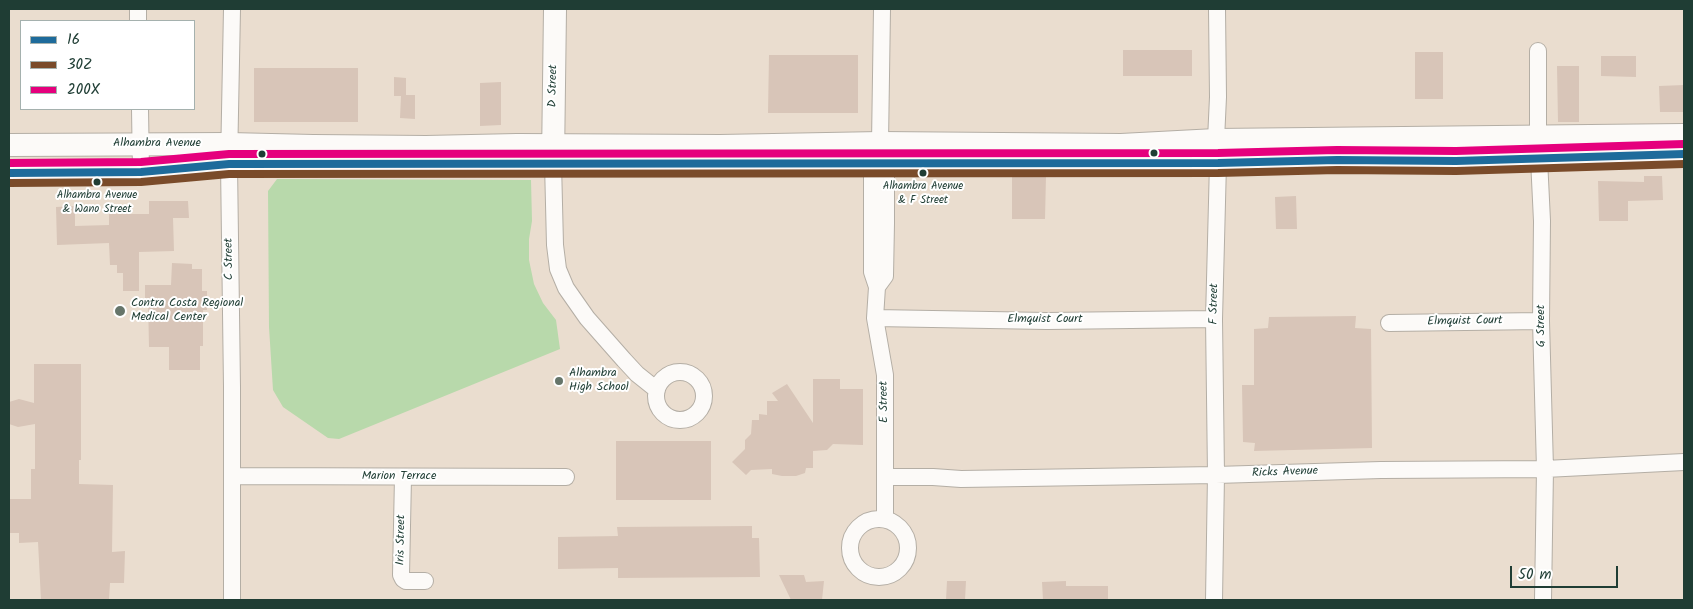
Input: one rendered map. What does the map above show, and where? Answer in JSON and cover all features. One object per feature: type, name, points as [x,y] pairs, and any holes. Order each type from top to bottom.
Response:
[{"type":"main road","name":"D Street","points":[[553,154],[555,9]]},
{"type":"main road","name":"Alhambra Avenue","points":[[9,173],[141,172],[229,154],[313,146],[426,147],[553,154],[720,146],[880,157],[1218,163],[1337,160],[1456,161],[1539,148],[1684,135]]},
{"type":"main road","name":"Alhambra Avenue","points":[[880,157],[1216,140],[1539,148],[1684,154]]},
{"type":"main road","name":"Alhambra Avenue","points":[[9,145],[140,145],[229,154]]},
{"type":"street","name":"C Street","points":[[232,9],[229,154],[232,600]]},
{"type":"street","name":"E Street","points":[[882,9],[879,209],[885,276],[877,287],[875,318],[885,375],[885,519]]},
{"type":"street","name":"F Street","points":[[1214,600],[1216,475],[1214,319],[1218,163],[1216,140],[1218,88],[1217,9]]},
{"type":"street","name":"G Street","points":[[1538,51],[1542,221],[1541,320],[1545,469],[1543,600]]},
{"type":"street","points":[[140,110],[141,172]]},
{"type":"street","points":[[553,154],[555,245],[558,269],[566,288],[587,318],[624,360],[637,374],[657,390]]},
{"type":"street","name":"Elmquist Court","points":[[875,318],[1047,321],[1214,319]]},
{"type":"street","name":"Elmquist Court","points":[[1390,323],[1541,320]]},
{"type":"street","name":"Ricks Avenue","points":[[886,477],[933,476],[961,479],[1381,470],[1545,469],[1684,462]]},
{"type":"street","name":"Marion Terrace","points":[[232,476],[566,477]]},
{"type":"street","name":"Iris Street","points":[[402,477],[401,575],[406,581],[425,581]]},
{"type":"green space","points":[[277,179],[531,180],[532,221],[529,239],[529,260],[534,284],[543,303],[556,320],[560,349],[339,439],[328,438],[283,407],[273,390],[269,327],[268,191]]},
{"type":"building","points":[[1123,50],[1192,50],[1192,76],[1123,76]]},
{"type":"building","points":[[1415,52],[1443,52],[1443,99],[1415,99]]},
{"type":"building","points":[[769,55],[858,55],[858,113],[768,113]]},
{"type":"building","points":[[1601,56],[1636,56],[1636,77],[1601,76]]},
{"type":"building","points":[[1557,66],[1579,66],[1579,122],[1558,122]]},
{"type":"building","points":[[254,68],[358,68],[358,122],[254,122]]},
{"type":"building","points":[[394,77],[406,78],[406,95],[415,95],[415,119],[400,118],[401,96],[394,96]]},
{"type":"building","points":[[501,82],[501,125],[480,126],[480,83]]},
{"type":"building","points":[[1684,85],[1684,112],[1660,112],[1659,86]]},
{"type":"building","points":[[1012,176],[1046,176],[1045,219],[1012,219]]},
{"type":"building","points":[[1644,176],[1662,176],[1663,200],[1628,201],[1628,221],[1599,221],[1598,181],[1644,182]]},
{"type":"building","points":[[1296,196],[1297,229],[1276,229],[1275,197]]},
{"type":"building","points":[[149,201],[188,201],[189,218],[173,218],[174,251],[139,252],[139,291],[123,291],[123,273],[117,273],[117,265],[110,265],[109,243],[57,245],[56,207],[75,206],[75,226],[109,225],[109,214],[149,214]]},
{"type":"building","points":[[172,263],[192,264],[192,269],[202,269],[202,291],[207,291],[207,310],[203,310],[203,346],[200,346],[200,370],[169,370],[169,347],[149,347],[148,298],[145,298],[145,285],[171,285]]},
{"type":"building","points":[[1356,316],[1355,328],[1371,329],[1372,448],[1254,451],[1255,443],[1243,442],[1242,385],[1254,385],[1254,329],[1268,328],[1269,317]]},
{"type":"building","points":[[34,364],[81,364],[81,460],[79,460],[79,484],[113,485],[112,552],[125,551],[124,583],[110,583],[109,600],[41,600],[38,542],[19,543],[19,533],[9,533],[9,499],[31,499],[31,469],[35,469],[35,424],[18,427],[9,424],[9,402],[19,399],[34,403]]},
{"type":"building","points":[[813,379],[840,379],[840,389],[863,389],[863,445],[833,444],[827,450],[813,451],[813,468],[806,468],[805,473],[796,476],[772,474],[772,469],[751,470],[746,475],[732,462],[745,449],[745,440],[751,434],[752,420],[759,420],[759,414],[767,415],[767,401],[778,401],[772,393],[787,384],[813,423]]},
{"type":"building","points":[[616,441],[711,441],[711,500],[616,500]]},
{"type":"building","points":[[752,526],[752,538],[759,538],[760,577],[618,578],[618,568],[558,569],[558,537],[618,536],[617,527]]},
{"type":"building","points":[[779,575],[804,575],[806,582],[824,581],[822,600],[791,600]]},
{"type":"building","points":[[947,581],[966,581],[965,600],[946,600]]},
{"type":"building","points":[[1066,581],[1066,586],[1108,586],[1108,600],[1043,600],[1042,582]]},
{"type":"transit line","name":"200X","points":[[9,163],[141,162],[229,154],[1218,153],[1337,150],[1456,151],[1684,144]]},
{"type":"transit line","name":"16","points":[[9,173],[141,172],[229,164],[1218,163],[1337,160],[1456,161],[1684,154]]},
{"type":"transit line","name":"30Z","points":[[9,183],[141,182],[229,174],[1218,173],[1337,170],[1456,171],[1684,164]]},
{"type":"place","name":"Alhambra Avenue & F Street","points":[[923,173]]},
{"type":"place","name":"Alhambra Avenue & Wano Street","points":[[97,182]]},
{"type":"place","name":"Contra Costa Regional Medical Center","points":[[120,311]]},
{"type":"place","name":"Alhambra High School","points":[[559,381]]}]
